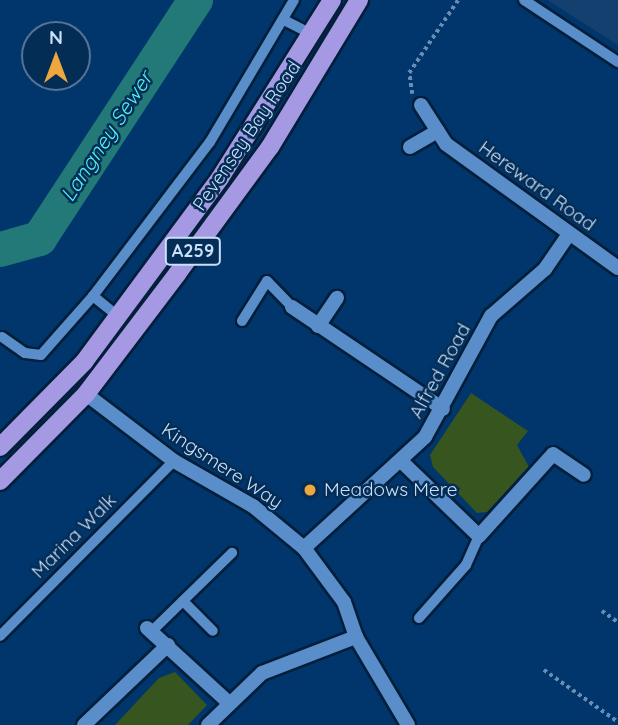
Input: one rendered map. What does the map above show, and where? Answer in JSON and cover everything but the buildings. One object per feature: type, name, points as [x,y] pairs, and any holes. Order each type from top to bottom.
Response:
[{"type":"main road","name":"Pevensey Bay Road","points":[[0,447],[84,362],[220,178],[332,0]]},
{"type":"main road","name":"Pevensey Bay Road","points":[[0,481],[86,394],[270,147],[359,0]]},
{"type":"street","name":"Hereward Road","points":[[421,105],[438,131],[569,234],[618,268]]},
{"type":"street","points":[[410,147],[438,131]]},
{"type":"street","name":"Alfred Road","points":[[304,548],[401,461],[443,409],[491,316],[545,269],[569,234]]},
{"type":"street","points":[[318,326],[337,298]]},
{"type":"street","points":[[292,307],[443,409]]},
{"type":"street","name":"Kingsmere Way","points":[[86,394],[174,461],[253,506],[304,548],[344,602],[355,636],[408,725]]},
{"type":"street","points":[[401,461],[479,536],[553,454],[584,475]]},
{"type":"street","points":[[150,629],[227,701]]},
{"type":"street","points":[[208,725],[227,701],[262,673],[355,636]]},
{"type":"street","points":[[84,725],[168,645]]},
{"type":"lane","points":[[2,337],[25,353],[41,355],[93,296],[210,142],[294,0]]},
{"type":"lane","points":[[524,0],[618,62]]},
{"type":"lane","points":[[284,20],[312,34]]},
{"type":"lane","points":[[242,320],[267,281],[292,307]]},
{"type":"lane","points":[[93,296],[118,316]]},
{"type":"lane","name":"Marina Walk","points":[[0,636],[174,461]]},
{"type":"lane","points":[[419,618],[466,565],[479,536]]},
{"type":"lane","points":[[150,629],[232,553]]},
{"type":"lane","points":[[183,601],[214,631]]},
{"type":"path","points":[[421,105],[409,74],[458,0]]},
{"type":"path","points":[[602,611],[618,622]]},
{"type":"path","points":[[544,670],[618,722]]},
{"type":"shaded area","points":[[547,0],[618,0],[618,45]]},
{"type":"green space","points":[[471,393],[528,431],[517,445],[529,467],[487,512],[477,513],[433,467],[430,455]]},
{"type":"green space","points":[[175,672],[207,705],[188,725],[115,725],[159,678]]},
{"type":"waterway","name":"Langney Sewer","points":[[0,249],[39,238],[195,0]]},
{"type":"place","name":"Meadows Mere","points":[[310,490]]}]
